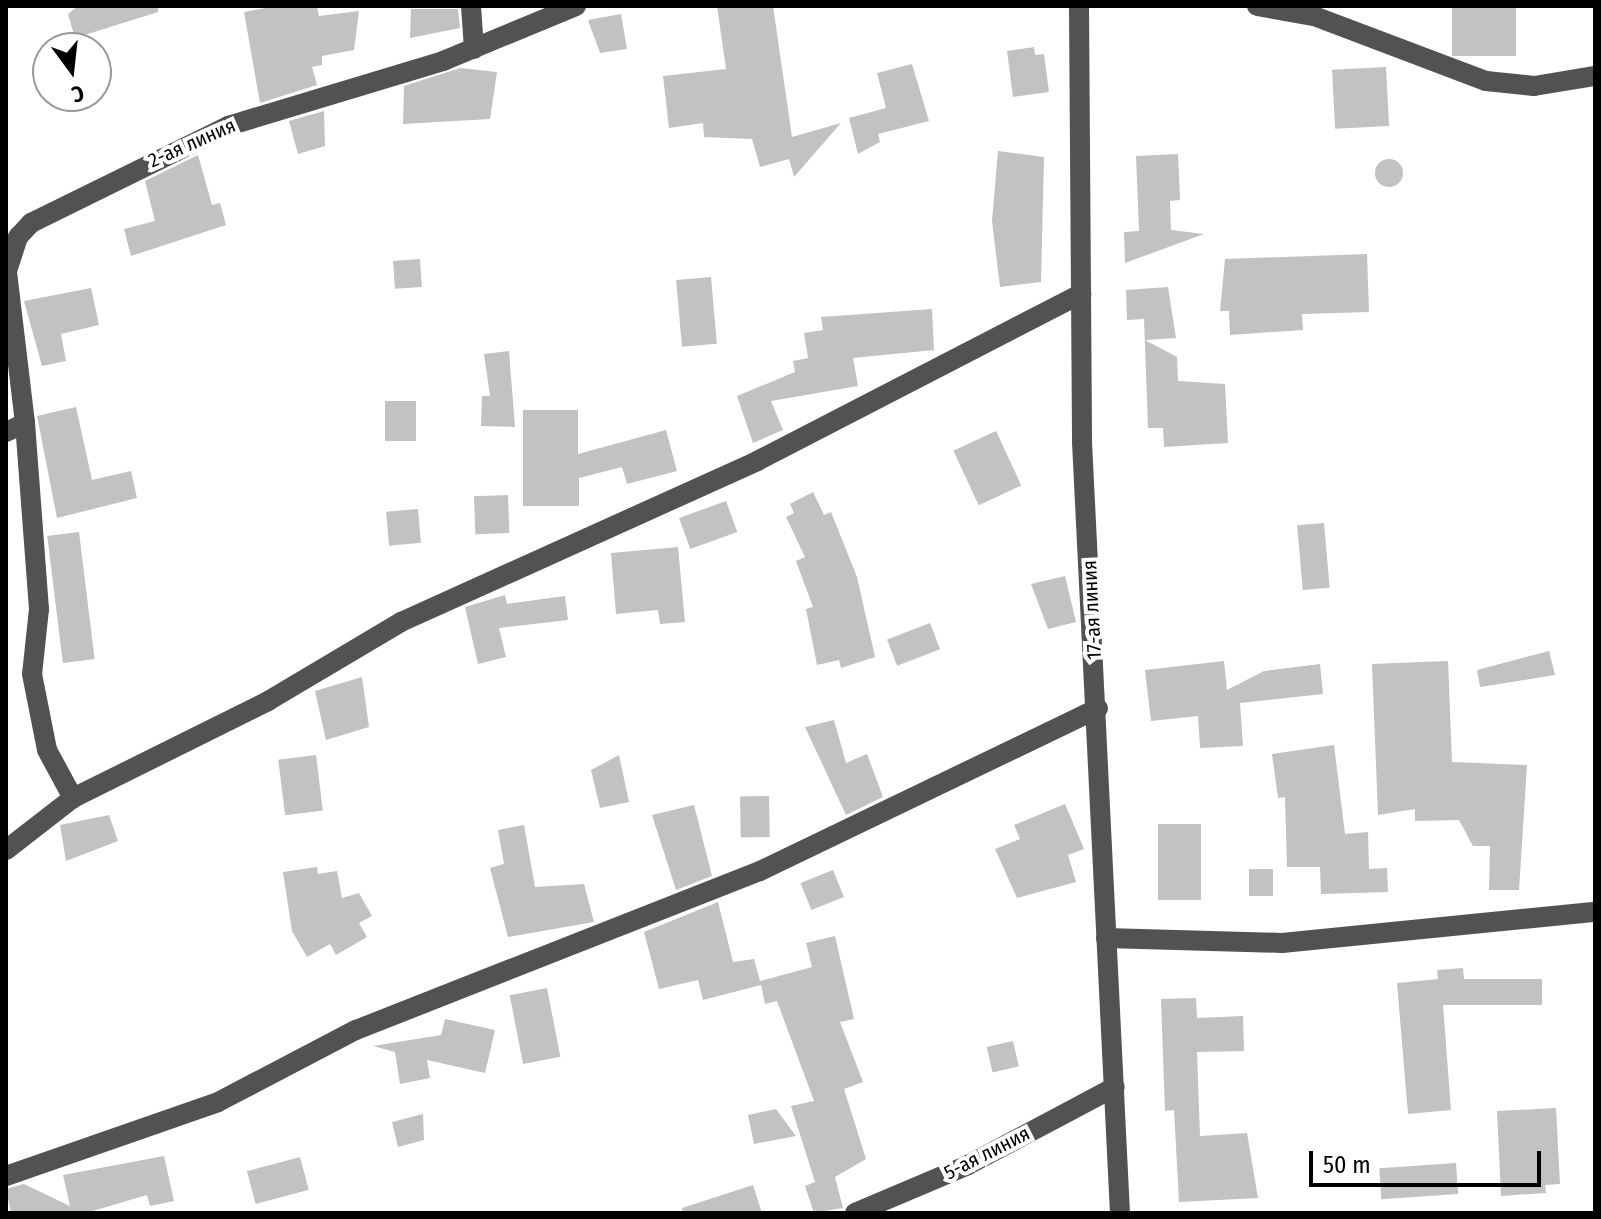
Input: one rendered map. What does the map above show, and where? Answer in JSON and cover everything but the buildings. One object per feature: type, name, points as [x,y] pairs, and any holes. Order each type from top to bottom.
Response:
[{"type":"street","points":[[471,6],[474,49]]},
{"type":"street","name":"2-ая линия","points":[[73,798],[47,750],[32,674],[39,609],[25,423],[7,271],[14,245],[31,223],[228,126],[474,49],[576,6]]},
{"type":"street","name":"17-ая линия","points":[[1079,6],[1081,294],[1120,1213]]},
{"type":"street","points":[[1257,6],[1314,16],[1486,81],[1534,86],[1595,76]]},
{"type":"street","points":[[6,850],[73,798],[268,701],[401,622],[757,461],[1081,294]]},
{"type":"street","points":[[6,432],[25,423]]},
{"type":"street","points":[[6,1176],[218,1102],[356,1030],[760,871],[1098,708]]},
{"type":"street","points":[[1106,938],[1282,943],[1595,912]]},
{"type":"street","name":"5-ая линия","points":[[855,1213],[968,1165],[1115,1087]]}]
